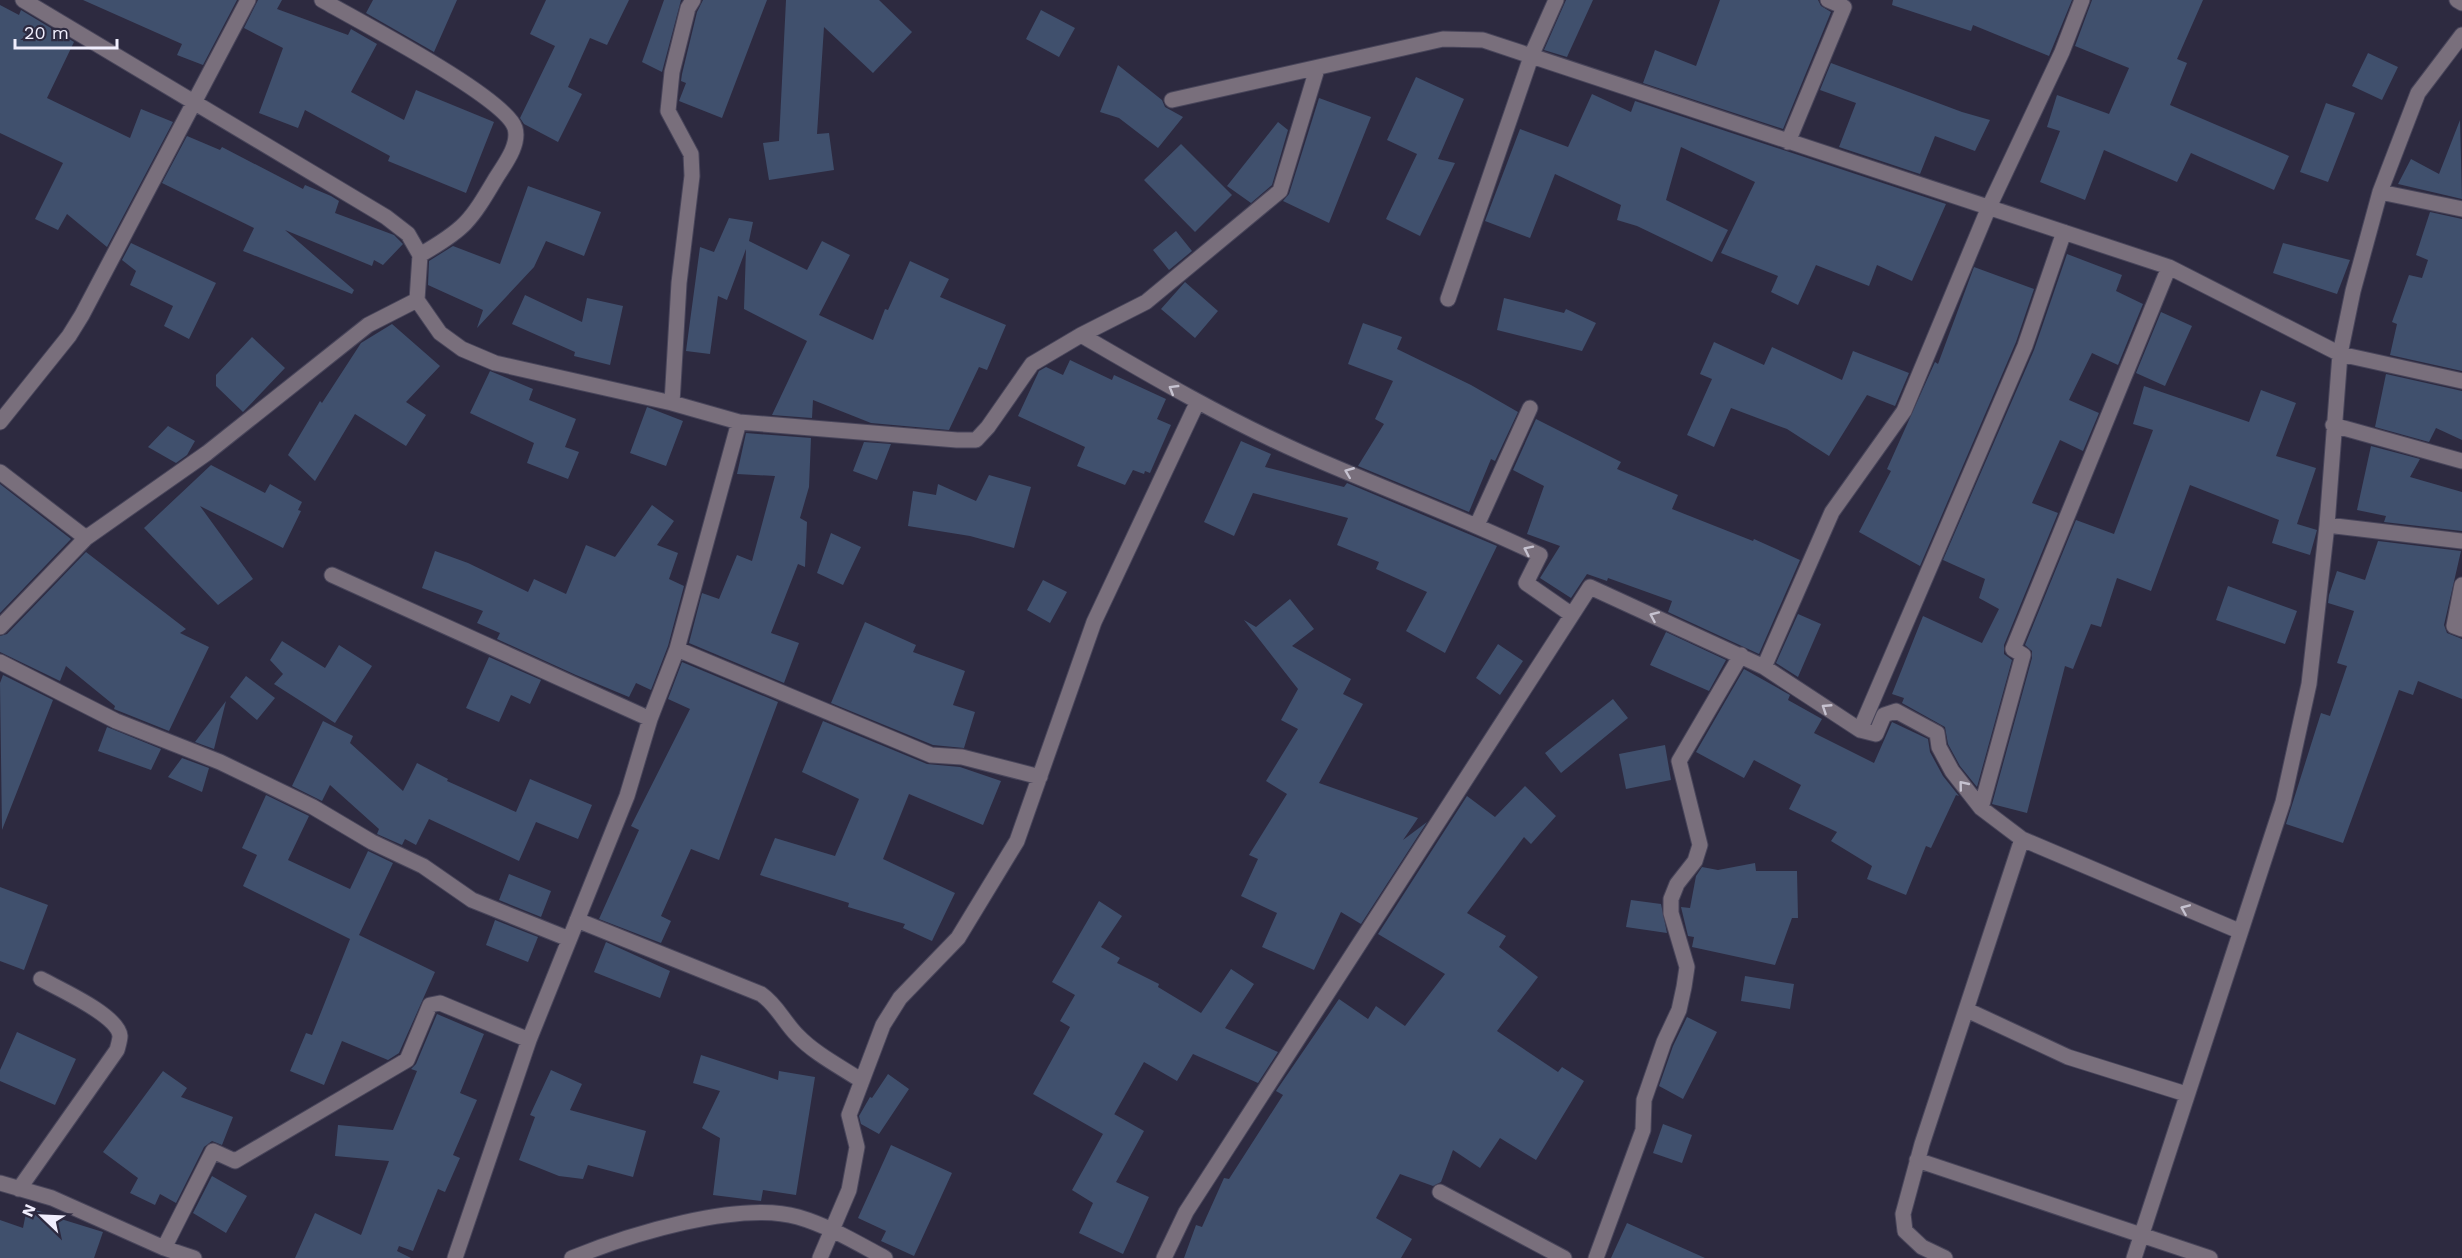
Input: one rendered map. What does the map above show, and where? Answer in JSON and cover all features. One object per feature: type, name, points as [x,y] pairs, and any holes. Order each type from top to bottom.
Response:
[{"type":"street","points":[[23,0],[386,218],[408,234],[420,255],[417,300],[440,333],[462,349],[495,363],[672,403],[739,422],[976,440],[988,427],[1032,364],[1081,334],[1146,302],[1280,191],[1317,69]]},
{"type":"street","points":[[0,422],[82,315],[248,0]]},
{"type":"street","points":[[322,0],[463,80],[509,115],[516,131],[513,150],[471,220],[455,235],[420,255]]},
{"type":"street","points":[[672,403],[679,283],[692,176],[691,154],[668,111],[674,62],[688,8],[693,0]]},
{"type":"street","points":[[1448,299],[1532,54],[1556,0]]},
{"type":"street","points":[[1788,142],[1844,7],[1828,0]]},
{"type":"street","points":[[1764,666],[1832,512],[1904,411],[1989,207],[2062,52],[2082,0]]},
{"type":"street","points":[[2457,0],[2462,3]]},
{"type":"street","points":[[2134,1258],[2283,802],[2307,695],[2327,525],[2340,354],[2353,291],[2380,192],[2418,93],[2462,35]]},
{"type":"street","points":[[1172,100],[1443,39],[1483,40],[1532,54],[1788,142],[2169,267],[2340,354],[2462,381]]},
{"type":"street","points":[[2380,192],[2462,209]]},
{"type":"street","points":[[1860,730],[2025,346],[2064,232]]},
{"type":"street","points":[[1981,808],[2022,655],[2013,649],[2169,267]]},
{"type":"street","points":[[0,627],[86,538],[207,453],[368,325],[417,300]]},
{"type":"street","points":[[1081,334],[1197,403],[1302,453],[1477,525],[1540,555],[1526,583],[1572,615]]},
{"type":"street","points":[[820,1258],[849,1190],[857,1147],[849,1114],[883,1025],[900,998],[958,938],[1017,841],[1094,622],[1197,403]]},
{"type":"street","points":[[1477,525],[1530,408]]},
{"type":"street","points":[[455,1258],[529,1040],[627,796],[650,719],[677,649],[739,422]]},
{"type":"street","points":[[2333,425],[2462,461]]},
{"type":"street","points":[[0,472],[86,538]]},
{"type":"street","points":[[2327,525],[2462,541]]},
{"type":"street","points":[[332,575],[650,719]]},
{"type":"street","points":[[2462,585],[2454,626],[2462,629]]},
{"type":"street","points":[[1164,1258],[1186,1212],[1590,587],[1764,666],[1860,730],[1876,734],[1884,716],[1896,711],[1937,733],[1939,747],[1952,771],[1981,808],[2022,839],[2239,931]]},
{"type":"street","points":[[677,649],[931,755],[962,757],[1040,777]]},
{"type":"street","points":[[1596,1258],[1643,1130],[1644,1100],[1664,1042],[1679,1010],[1684,987],[1687,967],[1671,913],[1671,898],[1677,884],[1695,861],[1700,845],[1678,761],[1741,655]]},
{"type":"street","points":[[0,662],[116,721],[220,762],[313,807],[372,842],[423,866],[472,900],[569,939]]},
{"type":"street","points":[[1945,1258],[1922,1247],[1905,1231],[1903,1214],[1917,1160],[2022,839]]},
{"type":"street","points":[[577,920],[761,994],[774,1003],[796,1034],[808,1045],[862,1081]]},
{"type":"street","points":[[19,1189],[117,1050],[120,1035],[114,1023],[104,1015],[41,979]]},
{"type":"street","points":[[164,1248],[213,1151],[235,1161],[408,1060],[430,1005],[440,1003],[529,1040]]},
{"type":"street","points":[[1967,1010],[2068,1057],[2186,1094]]},
{"type":"street","points":[[1917,1160],[2210,1258]]},
{"type":"street","points":[[0,1183],[52,1198],[164,1248],[194,1258]]},
{"type":"street","points":[[1440,1192],[1564,1258]]},
{"type":"street","points":[[572,1258],[599,1247],[689,1222],[750,1212],[796,1216],[831,1229],[885,1258]]},
{"type":"building","points":[[83,0],[237,0],[203,65],[177,55],[182,44]]},
{"type":"building","points":[[258,0],[282,0],[277,9],[348,35],[351,29],[377,44],[351,92],[404,120],[416,90],[494,122],[466,193],[388,161],[390,156],[305,110],[298,128],[259,113],[283,48],[244,28]]},
{"type":"building","points":[[373,0],[457,0],[434,52],[366,13]]},
{"type":"building","points":[[546,0],[629,0],[607,45],[590,38],[568,87],[582,94],[558,142],[524,124],[520,118],[555,46],[530,34]]},
{"type":"building","points":[[664,0],[681,0],[662,72],[642,62]]},
{"type":"building","points":[[703,0],[767,0],[722,118],[679,101],[686,83],[681,81],[682,74],[697,12]]},
{"type":"building","points":[[786,0],[879,0],[912,32],[873,73],[824,27],[817,134],[829,133],[834,170],[769,180],[763,143],[779,141]]},
{"type":"building","points":[[1566,0],[1593,0],[1567,57],[1544,50]]},
{"type":"building","points":[[1720,0],[1818,0],[1821,6],[1831,12],[1783,129],[1643,83],[1655,50],[1696,66]]},
{"type":"building","points":[[1893,0],[2072,0],[2049,56],[1973,25],[1971,31],[1892,5]]},
{"type":"building","points":[[2092,0],[2203,0],[2177,59],[2187,63],[2170,105],[2289,156],[2274,190],[2191,153],[2177,182],[2104,150],[2085,200],[2040,182],[2060,131],[2047,127],[2057,95],[2109,114],[2129,68],[2075,46]]},
{"type":"building","points":[[0,5],[19,15],[21,10],[74,42],[47,98],[130,138],[141,109],[173,122],[107,247],[67,214],[58,230],[35,219],[63,163],[0,133]]},
{"type":"building","points":[[1041,10],[1075,28],[1059,57],[1026,39]]},
{"type":"building","points":[[2368,53],[2398,67],[2382,100],[2352,86]]},
{"type":"building","points":[[1831,63],[1962,112],[1990,120],[1975,151],[1935,136],[1920,174],[1839,147],[1856,103],[1820,90]]},
{"type":"building","points":[[1118,65],[1162,100],[1165,107],[1183,117],[1158,148],[1119,118],[1100,112]]},
{"type":"building","points":[[1416,77],[1464,99],[1438,159],[1455,163],[1420,236],[1386,219],[1417,154],[1387,140]]},
{"type":"building","points":[[1592,94],[1631,112],[1635,101],[1946,204],[1912,281],[1877,265],[1869,286],[1816,265],[1798,305],[1771,292],[1778,276],[1721,253],[1755,182],[1681,147],[1666,200],[1728,230],[1712,262],[1637,226],[1617,220],[1621,205],[1555,174],[1530,238],[1485,221],[1520,129],[1568,147]]},
{"type":"building","points":[[1319,98],[1371,117],[1329,223],[1283,201],[1289,194]]},
{"type":"building","points":[[2326,103],[2355,113],[2328,182],[2300,172]]},
{"type":"building","points":[[2460,120],[2462,199],[2398,184],[2411,159],[2439,174]]},
{"type":"building","points":[[1278,122],[1288,130],[1272,185],[1251,203],[1227,186]]},
{"type":"building","points":[[187,136],[220,150],[222,147],[303,189],[305,185],[331,196],[339,201],[335,213],[394,235],[403,244],[383,265],[374,260],[372,266],[285,230],[354,290],[352,294],[243,251],[254,228],[162,183]]},
{"type":"building","points":[[1181,144],[1232,195],[1195,232],[1144,180]]},
{"type":"building","points":[[528,186],[601,212],[584,256],[546,241],[534,267],[477,328],[483,310],[428,285],[429,261],[453,246],[500,264]]},
{"type":"building","points":[[2430,212],[2462,219],[2462,371],[2390,355],[2397,324],[2392,322],[2409,275],[2422,278],[2428,260],[2416,255]]},
{"type":"building","points":[[729,218],[753,222],[749,241],[807,270],[822,241],[850,255],[819,315],[873,340],[885,309],[888,310],[910,261],[949,279],[940,297],[1006,325],[987,370],[979,367],[949,430],[871,423],[813,400],[812,418],[772,415],[807,341],[744,309],[746,249],[727,300],[718,296],[710,354],[686,351],[700,247],[714,252]]},
{"type":"building","points":[[1176,231],[1192,251],[1169,270],[1153,250]]},
{"type":"building","points":[[131,243],[216,283],[189,339],[164,326],[173,306],[130,285],[136,271],[122,260]]},
{"type":"building","points":[[2283,243],[2350,260],[2337,294],[2273,273]]},
{"type":"building","points":[[2067,254],[2122,275],[2116,291],[2143,304],[2118,365],[2092,353],[2069,400],[2099,413],[2083,451],[2060,440],[2032,503],[2058,513],[2004,645],[2004,654],[2012,660],[1977,787],[1960,766],[1948,744],[1945,727],[1902,703],[1904,698],[1892,694],[1923,616],[1982,643],[1999,609],[1979,598],[1985,579],[1943,560],[2034,350]]},
{"type":"building","points":[[1974,267],[2034,289],[2016,342],[1920,566],[1859,532],[1891,471],[1887,469],[1935,362],[1938,364]]},
{"type":"building","points":[[1185,282],[1218,311],[1195,338],[1161,309]]},
{"type":"building","points":[[525,295],[582,322],[587,298],[623,306],[610,365],[574,356],[575,352],[512,324]]},
{"type":"building","points":[[1504,298],[1564,313],[1566,309],[1596,323],[1582,351],[1497,330]]},
{"type":"building","points":[[2161,312],[2192,326],[2165,386],[2136,373]]},
{"type":"building","points":[[1363,323],[1402,337],[1397,349],[1471,385],[1518,412],[1495,461],[1491,459],[1469,512],[1358,466],[1384,424],[1375,419],[1393,381],[1348,364]]},
{"type":"building","points":[[392,324],[440,366],[406,402],[426,415],[406,446],[355,414],[315,481],[288,455],[320,401],[322,403],[361,343]]},
{"type":"building","points":[[252,337],[285,368],[243,412],[216,386],[216,375]]},
{"type":"building","points":[[1714,342],[1764,365],[1772,347],[1842,380],[1853,351],[1909,373],[1895,406],[1867,395],[1829,456],[1787,429],[1731,408],[1714,447],[1687,435],[1712,379],[1700,374]]},
{"type":"building","points":[[1070,360],[1112,380],[1114,375],[1166,399],[1157,419],[1171,425],[1150,473],[1145,471],[1144,474],[1133,470],[1125,485],[1077,466],[1085,447],[1018,416],[1039,371],[1046,367],[1063,375]]},
{"type":"building","points":[[490,371],[533,389],[529,400],[576,419],[565,447],[579,452],[568,479],[527,463],[534,443],[470,413]]},
{"type":"building","points":[[2386,374],[2462,391],[2462,440],[2436,428],[2429,442],[2375,427]]},
{"type":"building","points":[[2144,386],[2249,422],[2261,390],[2296,403],[2276,456],[2316,468],[2297,524],[2317,530],[2310,555],[2272,543],[2279,520],[2190,485],[2151,591],[2117,578],[2101,627],[2091,624],[2073,669],[2065,666],[2027,813],[1992,804],[2032,658],[2032,651],[2025,645],[2076,520],[2114,534],[2153,430],[2133,424]]},
{"type":"building","points":[[647,407],[683,421],[666,466],[630,453]]},
{"type":"building","points":[[1536,419],[1621,462],[1617,469],[1678,495],[1672,509],[1753,541],[1754,539],[1800,560],[1759,654],[1668,612],[1672,601],[1608,578],[1607,581],[1587,574],[1571,598],[1540,578],[1560,546],[1527,534],[1544,486],[1513,470]]},
{"type":"building","points":[[168,426],[195,441],[187,455],[176,463],[148,447]]},
{"type":"building","points":[[746,433],[811,438],[809,487],[800,518],[807,522],[805,567],[798,564],[771,633],[799,643],[784,683],[689,643],[702,593],[719,599],[737,555],[752,561],[775,476],[737,474]]},
{"type":"building","points":[[1241,441],[1271,454],[1265,467],[1344,487],[1347,483],[1497,546],[1445,653],[1406,631],[1427,592],[1376,569],[1379,562],[1337,545],[1348,518],[1253,493],[1234,536],[1204,522]]},
{"type":"building","points":[[864,442],[891,444],[877,480],[853,471]]},
{"type":"building","points":[[2371,446],[2420,459],[2410,477],[2462,492],[2462,531],[2384,522],[2386,516],[2357,510]]},
{"type":"building","points":[[211,465],[265,493],[270,484],[302,502],[298,510],[301,511],[283,548],[200,506],[253,579],[218,605],[144,528]]},
{"type":"building","points":[[989,475],[1031,487],[1014,548],[970,536],[908,526],[913,491],[936,495],[938,484],[976,501]]},
{"type":"building","points":[[0,484],[71,539],[0,613]]},
{"type":"building","points":[[652,505],[674,521],[657,545],[678,553],[669,579],[684,586],[668,646],[651,690],[636,683],[629,697],[576,675],[497,639],[500,633],[477,623],[483,611],[422,588],[435,551],[468,563],[528,592],[534,579],[566,594],[586,545],[615,557]]},
{"type":"building","points":[[831,533],[861,547],[843,585],[817,573]]},
{"type":"building","points":[[2378,541],[2461,551],[2444,625],[2447,633],[2462,639],[2462,699],[2418,681],[2413,695],[2399,690],[2343,843],[2286,824],[2321,713],[2330,716],[2347,666],[2337,663],[2354,611],[2328,603],[2329,595],[2337,571],[2365,580]]},
{"type":"building","points":[[86,552],[186,629],[180,633],[209,647],[169,731],[114,709],[115,706],[66,666],[60,681],[0,652],[0,636],[7,634]]},
{"type":"building","points":[[1043,580],[1067,592],[1050,623],[1027,610]]},
{"type":"building","points":[[2228,586],[2297,611],[2285,644],[2216,620]]},
{"type":"building","points":[[1290,599],[1314,629],[1292,646],[1351,679],[1343,694],[1363,704],[1319,783],[1418,818],[1403,840],[1427,822],[1361,924],[1341,912],[1314,970],[1262,947],[1277,913],[1241,896],[1258,859],[1249,855],[1287,794],[1266,781],[1298,729],[1281,720],[1298,689],[1244,620],[1256,627]]},
{"type":"building","points":[[1798,614],[1821,624],[1798,677],[1776,663]]},
{"type":"building","points":[[865,622],[916,645],[913,652],[965,671],[953,705],[975,712],[964,748],[933,745],[831,703]]},
{"type":"building","points":[[1666,632],[1726,660],[1709,691],[1650,665]]},
{"type":"building","points":[[282,641],[325,668],[339,645],[372,666],[335,723],[274,684],[283,674],[270,660]]},
{"type":"building","points":[[1498,644],[1523,661],[1500,695],[1476,678]]},
{"type":"building","points":[[489,657],[541,680],[530,704],[511,695],[499,722],[466,708]]},
{"type":"building","points":[[682,662],[778,702],[719,860],[691,849],[661,916],[671,921],[661,943],[599,919],[639,830],[631,826],[690,709],[668,699]]},
{"type":"building","points":[[1744,669],[1790,695],[1788,700],[1822,719],[1814,733],[1874,763],[1892,722],[1928,739],[1930,752],[1943,776],[1959,796],[1956,795],[1931,848],[1926,846],[1906,895],[1867,879],[1872,866],[1831,841],[1837,832],[1789,809],[1801,785],[1754,760],[1744,778],[1696,752]]},
{"type":"building","points":[[3,675],[53,700],[2,830],[0,683]]},
{"type":"building","points":[[246,676],[275,698],[257,720],[230,697]]},
{"type":"building","points":[[1613,699],[1628,718],[1561,773],[1545,753]]},
{"type":"building","points":[[226,701],[214,749],[195,742]]},
{"type":"building","points":[[323,721],[353,736],[350,743],[403,791],[417,763],[448,779],[447,781],[516,812],[530,779],[592,805],[578,839],[536,822],[519,861],[429,819],[416,845],[405,839],[402,845],[377,834],[379,829],[330,785],[322,801],[292,786]]},
{"type":"building","points":[[823,721],[927,764],[960,767],[1001,781],[983,825],[909,794],[883,859],[955,893],[932,941],[903,928],[905,924],[848,907],[849,903],[760,875],[775,838],[835,856],[859,799],[802,772]]},
{"type":"building","points":[[107,727],[161,749],[151,770],[98,751]]},
{"type":"building","points":[[1665,745],[1671,780],[1626,789],[1619,754]]},
{"type":"building","points":[[182,758],[209,768],[202,792],[168,777]]},
{"type":"building","points":[[1525,786],[1556,816],[1531,844],[1524,837],[1467,913],[1506,936],[1499,947],[1538,977],[1497,1031],[1558,1072],[1562,1067],[1584,1081],[1536,1160],[1500,1138],[1480,1168],[1453,1150],[1441,1182],[1433,1186],[1400,1174],[1376,1218],[1412,1239],[1401,1258],[1184,1258],[1196,1225],[1202,1227],[1224,1178],[1229,1179],[1283,1095],[1276,1091],[1339,999],[1368,1019],[1376,1006],[1405,1026],[1445,974],[1378,934],[1467,796],[1495,817]]},
{"type":"building","points":[[266,795],[309,816],[288,860],[350,889],[368,851],[393,863],[359,935],[435,972],[399,1053],[388,1060],[342,1041],[324,1085],[290,1071],[306,1033],[312,1035],[350,939],[243,886],[257,855],[242,848]]},
{"type":"building","points":[[1755,863],[1756,871],[1797,871],[1798,918],[1792,918],[1775,965],[1692,947],[1694,937],[1688,936],[1681,907],[1690,908],[1696,876],[1702,867],[1718,870]]},
{"type":"building","points":[[509,874],[551,891],[541,917],[499,900]]},
{"type":"building","points":[[0,887],[48,905],[24,970],[0,961]]},
{"type":"building","points":[[1631,900],[1661,904],[1667,933],[1626,927]]},
{"type":"building","points":[[1099,901],[1122,916],[1101,947],[1120,958],[1117,963],[1159,984],[1158,987],[1201,1013],[1231,969],[1254,984],[1225,1028],[1278,1052],[1258,1083],[1193,1054],[1177,1081],[1144,1062],[1103,1134],[1033,1094],[1070,1027],[1060,1021],[1075,995],[1052,982]]},
{"type":"building","points":[[495,920],[538,937],[528,962],[486,945]]},
{"type":"building","points":[[606,942],[670,971],[660,998],[594,972]]},
{"type":"building","points":[[1745,976],[1794,984],[1790,1009],[1741,1001]]},
{"type":"building","points":[[437,1014],[484,1034],[460,1093],[477,1100],[453,1155],[460,1158],[445,1192],[438,1189],[413,1251],[399,1246],[397,1251],[411,1258],[295,1258],[315,1213],[361,1235],[389,1161],[335,1156],[338,1125],[393,1130],[417,1071],[411,1069],[416,1064]]},
{"type":"building","points":[[1687,1017],[1717,1032],[1683,1099],[1659,1086],[1673,1046]]},
{"type":"building","points":[[17,1032],[76,1059],[55,1105],[0,1081],[0,1070]]},
{"type":"building","points":[[701,1055],[778,1080],[779,1071],[815,1077],[796,1195],[763,1190],[761,1201],[713,1195],[720,1138],[702,1128],[720,1091],[693,1083]]},
{"type":"building","points":[[551,1070],[582,1084],[570,1110],[646,1131],[633,1177],[588,1165],[583,1179],[559,1176],[519,1160],[535,1117],[530,1115]]},
{"type":"building","points":[[163,1071],[187,1088],[181,1097],[233,1117],[222,1145],[212,1141],[204,1147],[176,1203],[160,1194],[155,1205],[130,1193],[138,1178],[103,1152]]},
{"type":"building","points":[[888,1074],[909,1089],[879,1134],[861,1124],[859,1116]]},
{"type":"building","points":[[1114,1114],[1144,1131],[1116,1182],[1149,1197],[1123,1254],[1079,1233],[1093,1203],[1072,1190]]},
{"type":"building","points":[[1663,1124],[1692,1135],[1682,1163],[1653,1153]]},
{"type":"building","points":[[891,1145],[952,1173],[914,1256],[881,1241],[886,1231],[858,1218]]},
{"type":"building","points":[[212,1176],[247,1196],[226,1233],[193,1213]]},
{"type":"building","points":[[27,1208],[62,1217],[61,1219],[103,1232],[94,1258],[0,1258],[0,1220],[23,1228]]},
{"type":"building","points":[[1627,1223],[1705,1258],[1611,1258]]}]
